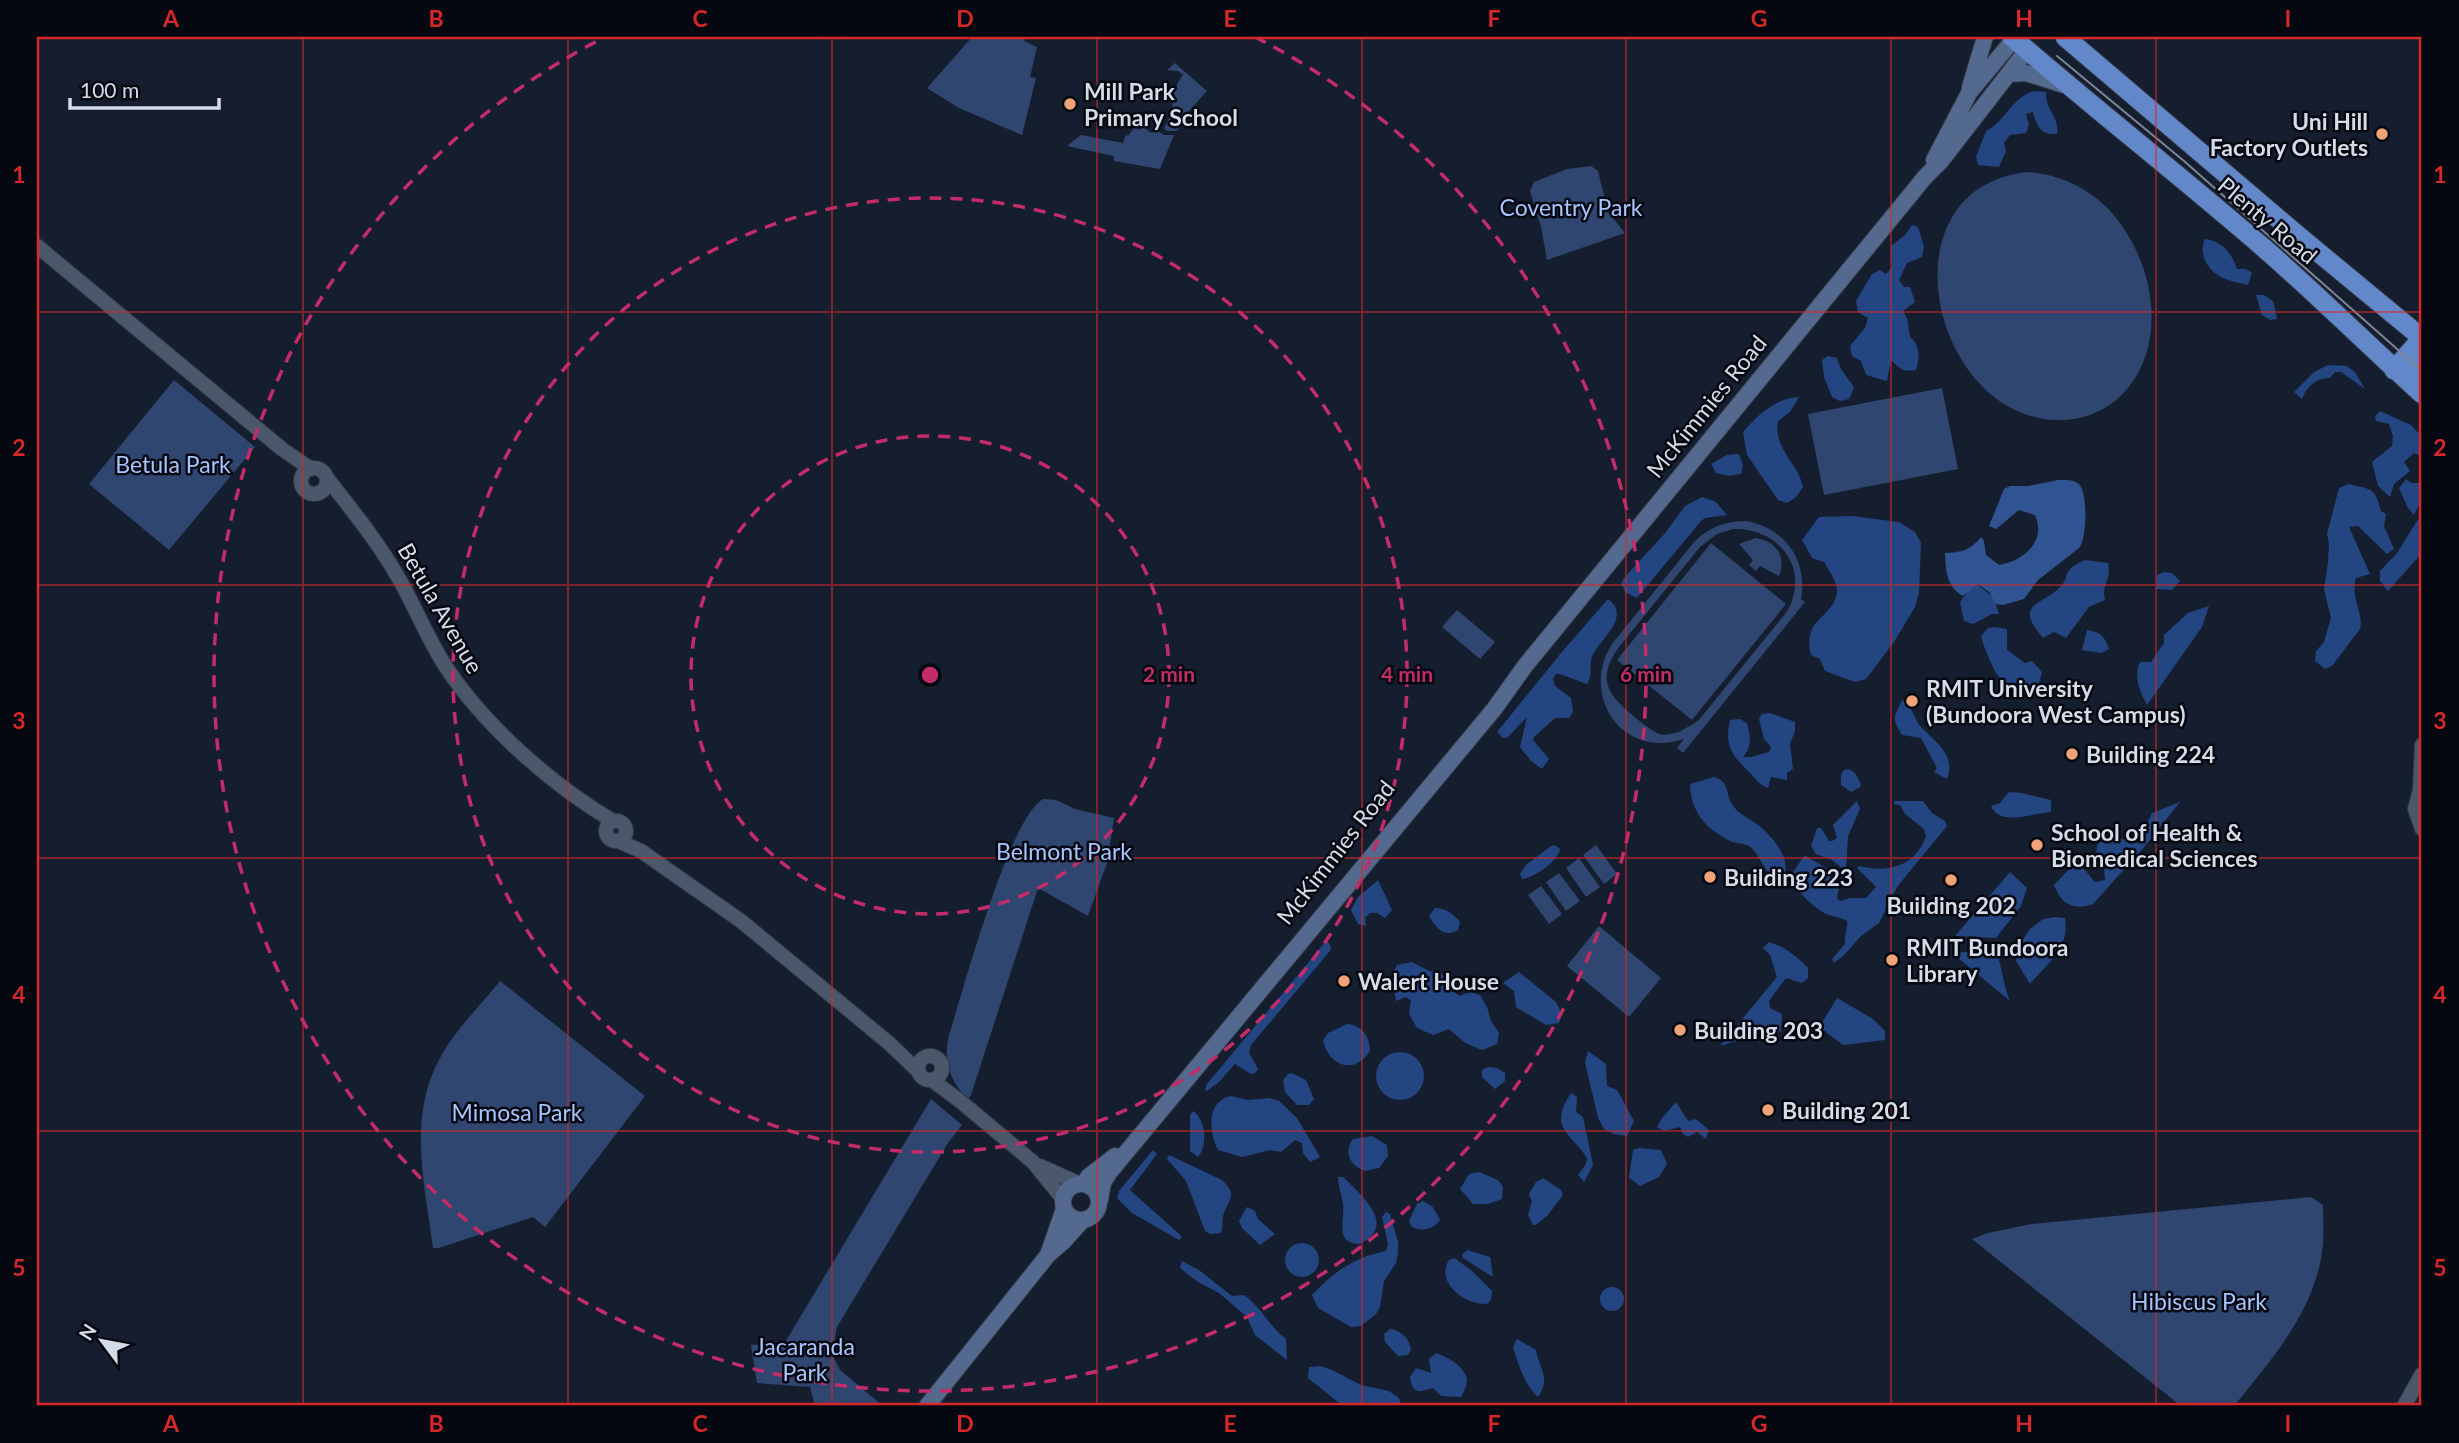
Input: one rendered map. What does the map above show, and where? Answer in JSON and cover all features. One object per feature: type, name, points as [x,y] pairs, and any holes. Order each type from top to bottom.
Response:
[{"type":"highway","name":"Plenty Road","points":[[2065,37],[2422,338]]},
{"type":"highway","name":"Plenty Road","points":[[2021,40],[2073,89],[2323,300],[2422,394]]},
{"type":"highway","points":[[2400,375],[2422,338]]},
{"type":"highway","points":[[2400,375],[2422,363]]},
{"type":"main road","points":[[1969,93],[1985,37]]},
{"type":"main road","name":"McKimmies Road","points":[[1925,177],[1969,93],[2021,40]]},
{"type":"main road","name":"McKimmies Road","points":[[1100,1200],[1107,1177],[1271,978],[1352,865],[1492,700],[1525,666],[1925,177],[1941,161],[2009,74],[2021,40]]},
{"type":"main road","points":[[2009,74],[2034,75],[2073,89]]},
{"type":"main road","name":"McKimmies Road","points":[[1081,1184],[1097,1169],[1135,1143]]},
{"type":"main road","points":[[927,1406],[1048,1255],[1082,1221],[1096,1213],[1100,1200],[1094,1188],[1081,1184],[1069,1189],[1048,1255]]},
{"type":"main road","points":[[1064,1204],[1071,1218],[1082,1221]]},
{"type":"street","name":"Betula Avenue","points":[[37,246],[282,449],[307,473]]},
{"type":"street","name":"Betula Avenue","points":[[352,512],[305,490],[302,484],[307,473],[319,469],[327,478],[389,562],[437,652],[468,697],[517,748],[609,825],[610,839],[623,836],[741,921],[890,1044],[921,1065]]},
{"type":"street","points":[[318,494],[324,489],[327,478]]},
{"type":"street","points":[[2422,745],[2420,790],[2415,809],[2422,828]]},
{"type":"street","points":[[960,1101],[935,1057],[921,1065],[925,1079],[932,1080],[960,1101],[1032,1162],[1064,1204]]},
{"type":"street","points":[[932,1080],[939,1076],[942,1068]]},
{"type":"street","points":[[1032,1162],[1081,1184]]},
{"type":"street","points":[[2404,1406],[2422,1374]]},
{"type":"green space","points":[[972,37],[1027,37],[1024,41],[1037,47],[1030,77],[1036,78],[1022,135],[959,108],[927,88]]},
{"type":"green space","points":[[1175,63],[1207,91],[1189,111],[1177,131],[1167,131],[1164,128],[1178,82],[1183,75],[1178,71],[1167,70]]},
{"type":"green space","points":[[1143,126],[1151,133],[1155,129],[1164,135],[1174,135],[1160,169],[1114,161],[1114,156],[1067,146],[1081,135],[1123,143],[1126,134],[1128,136],[1135,127],[1139,130]]},
{"type":"green space","name":"Coventry Park","points":[[1591,166],[1598,171],[1608,212],[1625,233],[1547,260],[1530,191],[1534,182],[1567,169]]},
{"type":"green space","points":[[2029,172],[2067,181],[2101,202],[2119,222],[2134,246],[2145,272],[2151,328],[2146,355],[2134,379],[2116,400],[2095,413],[2080,418],[2057,420],[2013,409],[1978,381],[1953,343],[1940,299],[1939,255],[1953,216],[1982,186]]},
{"type":"green space","name":"Betula Park","points":[[174,380],[255,447],[169,550],[89,484]]},
{"type":"green space","points":[[1942,388],[1958,469],[1824,495],[1808,414]]},
{"type":"green space","points":[[1738,521],[1760,525],[1772,531],[1791,548],[1801,571],[1801,599],[1805,602],[1683,753],[1677,748],[1684,739],[1662,743],[1642,740],[1626,732],[1613,719],[1604,702],[1601,684],[1603,664],[1612,644],[1695,541],[1718,526]],"holes":[[[1733,529],[1750,530],[1765,535],[1777,544],[1787,554],[1793,567],[1793,597],[1786,613],[1698,721],[1679,732],[1659,734],[1631,714],[1610,691],[1607,676],[1612,658],[1700,547],[1717,534]]]},
{"type":"green space","points":[[1756,538],[1769,543],[1778,551],[1782,562],[1779,576],[1760,566],[1756,571],[1749,565],[1753,560],[1739,544]]},
{"type":"green space","points":[[1711,543],[1786,604],[1692,720],[1617,660]]},
{"type":"green space","points":[[1457,610],[1495,642],[1480,659],[1442,627]]},
{"type":"green space","name":"Belmont Park","points":[[1043,799],[1056,800],[1075,809],[1114,818],[1107,863],[1088,916],[1038,888],[968,1100],[956,1085],[949,1070],[949,1035],[1002,870],[1030,813]]},
{"type":"green space","points":[[1596,845],[1617,874],[1604,884],[1583,855]]},
{"type":"green space","points":[[1579,858],[1600,887],[1586,897],[1566,868]]},
{"type":"green space","points":[[1559,873],[1580,901],[1566,911],[1546,882]]},
{"type":"green space","points":[[1541,886],[1562,914],[1549,924],[1528,895]]},
{"type":"green space","points":[[1599,926],[1661,978],[1629,1017],[1567,966]]},
{"type":"green space","name":"Mimosa Park","points":[[500,981],[645,1096],[545,1227],[533,1217],[433,1248],[421,1152],[424,1104],[430,1081],[446,1048]]},
{"type":"green space","name":"Jacaranda Park","points":[[931,1099],[962,1125],[948,1143],[837,1327],[832,1354],[840,1370],[883,1406],[815,1406],[810,1387],[757,1383],[751,1345],[784,1344]]},
{"type":"green space","name":"Hibiscus Park","points":[[2311,1197],[2323,1205],[2323,1243],[2312,1289],[2303,1310],[2278,1350],[2234,1406],[2181,1406],[1972,1239],[2032,1224]]},
{"type":"shaded area","points":[[2034,91],[2046,92],[2057,134],[2040,129],[2033,112],[2026,114],[2029,125],[2026,133],[2010,135],[2004,143],[2006,151],[1999,167],[1978,165],[1976,157],[1986,131],[2020,98]]},
{"type":"shaded area","points":[[1912,225],[1918,227],[1924,247],[1922,257],[1907,263],[1899,280],[1904,287],[1910,287],[1915,302],[1903,311],[1910,337],[1917,348],[1918,361],[1916,370],[1908,371],[1899,368],[1891,360],[1887,381],[1866,375],[1861,361],[1852,356],[1850,346],[1865,328],[1868,318],[1858,312],[1856,301],[1872,274],[1880,270],[1886,274],[1892,267],[1891,246],[1905,235]]},
{"type":"shaded area","points":[[2205,239],[2217,242],[2226,249],[2237,269],[2246,269],[2252,273],[2248,285],[2224,278],[2212,270],[2203,255]]},
{"type":"shaded area","points":[[2256,295],[2264,295],[2273,301],[2277,319],[2270,320],[2262,315]]},
{"type":"shaded area","points":[[1828,356],[1837,358],[1854,388],[1849,399],[1840,401],[1832,397],[1824,377],[1822,360]]},
{"type":"shaded area","points":[[2328,365],[2347,366],[2355,372],[2365,389],[2341,372],[2335,372],[2330,378],[2313,384],[2302,399],[2294,392],[2314,372]]},
{"type":"shaded area","points":[[1799,397],[1790,412],[1778,421],[1777,431],[1782,448],[1803,487],[1796,497],[1787,503],[1778,500],[1747,455],[1743,432],[1775,404]]},
{"type":"shaded area","points":[[2380,411],[2411,425],[2422,437],[2422,456],[2414,453],[2404,462],[2410,471],[2394,484],[2390,497],[2378,486],[2372,462],[2392,446],[2393,436],[2389,424],[2376,421],[2375,416]]},
{"type":"shaded area","points":[[1739,454],[1743,465],[1741,474],[1729,476],[1716,473],[1711,464],[1727,455]]},
{"type":"shaded area","points":[[2406,479],[2411,483],[2422,483],[2422,498],[2414,515],[2399,488]]},
{"type":"shaded area","points":[[2058,480],[2074,481],[2082,489],[2085,526],[2079,548],[2038,580],[2024,599],[2003,605],[1996,604],[1989,592],[1978,584],[1963,596],[1957,592],[1948,578],[1945,553],[1965,550],[1981,537],[1986,555],[1999,565],[2024,555],[2038,534],[2035,515],[2019,510],[1996,529],[1989,526],[2004,489]]},
{"type":"shaded area","points":[[2349,484],[2374,493],[2381,511],[2386,514],[2384,526],[2394,549],[2387,554],[2358,526],[2349,527],[2370,574],[2356,578],[2360,629],[2332,666],[2325,669],[2315,661],[2316,651],[2324,642],[2331,618],[2324,589],[2329,544],[2327,534],[2339,488]]},
{"type":"shaded area","points":[[1702,497],[1716,502],[1727,515],[1701,521],[1637,598],[1625,592],[1621,583],[1624,578],[1666,532],[1685,506]]},
{"type":"shaded area","points":[[2422,513],[2422,553],[2388,591],[2380,581],[2380,571],[2397,553]]},
{"type":"shaded area","points":[[1852,516],[1899,522],[1915,532],[1921,543],[1919,592],[1915,607],[1894,642],[1866,679],[1855,682],[1825,671],[1820,659],[1811,655],[1811,633],[1830,609],[1837,589],[1824,562],[1812,558],[1802,540],[1819,517]]},
{"type":"shaded area","points":[[2085,560],[2108,563],[2105,600],[2089,607],[2066,638],[2054,632],[2043,638],[2030,617],[2031,610],[2057,590],[2071,568]]},
{"type":"shaded area","points":[[2172,573],[2180,581],[2172,590],[2156,589],[2157,575]]},
{"type":"shaded area","points":[[1977,584],[1994,598],[1999,614],[1992,614],[1973,624],[1964,621],[1960,602]]},
{"type":"shaded area","points":[[1608,599],[1615,606],[1616,620],[1592,656],[1587,684],[1560,674],[1556,674],[1553,679],[1555,686],[1571,698],[1573,712],[1569,718],[1555,718],[1534,737],[1533,740],[1549,759],[1542,769],[1531,761],[1520,747],[1527,717],[1507,738],[1497,732]]},
{"type":"shaded area","points":[[2209,606],[2202,627],[2147,705],[2137,678],[2140,662],[2151,662],[2164,643],[2164,635],[2188,613]]},
{"type":"shaded area","points":[[1988,628],[2007,629],[2007,650],[2025,663],[2032,661],[2042,672],[2036,695],[2011,695],[1996,673],[1981,636]]},
{"type":"shaded area","points":[[2087,630],[2101,635],[2109,649],[2101,653],[2082,650]]},
{"type":"shaded area","points":[[1902,700],[1908,702],[1918,723],[1946,754],[1949,761],[1947,779],[1934,772],[1937,768],[1921,738],[1902,735],[1895,718]]},
{"type":"shaded area","points":[[1770,713],[1795,722],[1795,731],[1790,744],[1793,769],[1787,773],[1787,780],[1771,777],[1768,788],[1758,782],[1739,762],[1729,744],[1728,729],[1730,720],[1740,719],[1747,723],[1750,736],[1743,757],[1769,752],[1771,747],[1764,739],[1759,719],[1762,714]]},
{"type":"shaded area","points":[[1849,769],[1855,773],[1861,784],[1851,792],[1841,785],[1841,775],[1844,770]]},
{"type":"shaded area","points":[[1714,777],[1725,785],[1736,810],[1762,828],[1778,847],[1785,862],[1784,876],[1772,875],[1749,846],[1728,840],[1712,830],[1700,817],[1693,802],[1690,784]]},
{"type":"shaded area","points":[[2009,792],[2051,800],[2051,812],[2018,817],[2002,816],[1991,806],[2000,803]]},
{"type":"shaded area","points":[[1857,801],[1860,809],[1848,836],[1846,868],[1843,869],[1832,860],[1816,854],[1811,846],[1817,828],[1821,828],[1829,841],[1837,838],[1833,825]]},
{"type":"shaded area","points":[[1894,801],[1923,801],[1947,826],[1897,887],[1879,923],[1861,936],[1834,963],[1832,959],[1845,944],[1847,921],[1826,914],[1809,902],[1799,891],[1793,872],[1805,855],[1834,876],[1839,887],[1837,898],[1840,901],[1866,898],[1876,887],[1857,868],[1890,868],[1908,861],[1915,855],[1926,836],[1924,829],[1905,814],[1900,805],[1894,804]]},
{"type":"shaded area","points":[[2180,802],[2093,904],[2074,906],[2060,897],[2054,885],[2077,861],[2095,882],[2105,880],[2104,868],[2096,859],[2097,845],[2116,830],[2117,838],[2138,843],[2152,813]]},
{"type":"shaded area","points":[[1555,845],[1560,849],[1550,864],[1533,876],[1522,879],[1520,874],[1526,865]]},
{"type":"shaded area","points":[[2010,872],[2027,888],[2021,906],[1996,938],[1955,936]]},
{"type":"shaded area","points":[[1378,880],[1392,910],[1385,918],[1377,913],[1370,913],[1365,918],[1366,926],[1358,924],[1351,910],[1358,897]]},
{"type":"shaded area","points":[[1435,908],[1446,910],[1455,916],[1460,922],[1458,930],[1449,933],[1438,928],[1429,916]]},
{"type":"shaded area","points":[[2065,918],[2066,929],[2061,947],[2030,984],[2016,961],[2018,947],[2030,929],[2043,919]]},
{"type":"shaded area","points":[[1327,940],[1330,951],[1251,1045],[1249,1053],[1258,1069],[1255,1073],[1251,1074],[1235,1064],[1207,1091],[1207,1084]]},
{"type":"shaded area","points":[[1769,942],[1786,949],[1808,968],[1808,978],[1802,983],[1786,978],[1769,1001],[1770,1008],[1782,1014],[1781,1031],[1760,1042],[1744,1039],[1720,1046],[1777,977],[1770,955],[1763,948]]},
{"type":"shaded area","points":[[1996,950],[2006,988],[2010,1001],[1952,953]]},
{"type":"shaded area","points":[[1412,962],[1429,971],[1441,972],[1451,990],[1460,996],[1470,992],[1480,995],[1499,1033],[1497,1044],[1482,1050],[1465,1043],[1449,1029],[1433,1035],[1417,1028],[1409,1014],[1411,1000],[1406,997],[1396,1001],[1392,975],[1397,965]]},
{"type":"shaded area","points":[[1519,972],[1556,1002],[1562,1014],[1559,1023],[1546,1025],[1516,1007],[1514,991],[1503,983]]},
{"type":"shaded area","points":[[1837,998],[1873,1019],[1885,1031],[1885,1040],[1843,1045],[1822,1029],[1823,1021]]},
{"type":"shaded area","points":[[1347,1024],[1361,1029],[1367,1037],[1370,1051],[1357,1063],[1343,1065],[1331,1056],[1323,1040],[1328,1033]]},
{"type":"shaded area","points":[[1588,1051],[1606,1064],[1607,1086],[1617,1090],[1634,1121],[1627,1136],[1604,1129],[1598,1118],[1585,1062]]},
{"type":"shaded area","points":[[1400,1052],[1417,1059],[1424,1076],[1417,1093],[1400,1100],[1383,1093],[1376,1076],[1383,1059]]},
{"type":"shaded area","points":[[1488,1067],[1505,1073],[1505,1081],[1495,1089],[1482,1077],[1482,1070]]},
{"type":"shaded area","points":[[1292,1073],[1306,1080],[1314,1099],[1309,1105],[1297,1105],[1285,1092],[1283,1080]]},
{"type":"shaded area","points":[[1571,1093],[1577,1097],[1576,1112],[1583,1117],[1593,1165],[1584,1182],[1578,1175],[1587,1158],[1561,1122],[1564,1105]]},
{"type":"shaded area","points":[[1231,1096],[1248,1100],[1269,1098],[1279,1101],[1297,1118],[1320,1157],[1310,1162],[1303,1153],[1302,1143],[1295,1140],[1281,1152],[1270,1150],[1242,1157],[1218,1150],[1213,1135],[1212,1118],[1217,1104]]},
{"type":"shaded area","points":[[1676,1102],[1688,1121],[1696,1119],[1709,1130],[1706,1139],[1697,1132],[1688,1137],[1680,1127],[1664,1131],[1657,1127]]},
{"type":"shaded area","points":[[1193,1111],[1201,1120],[1204,1133],[1203,1146],[1198,1157],[1190,1151],[1190,1115]]},
{"type":"shaded area","points":[[1372,1136],[1387,1145],[1388,1156],[1379,1168],[1365,1171],[1352,1162],[1348,1154],[1350,1144],[1353,1139]]},
{"type":"shaded area","points":[[1153,1150],[1157,1154],[1130,1190],[1182,1237],[1179,1240],[1132,1213],[1117,1198],[1119,1191]]},
{"type":"shaded area","points":[[1633,1150],[1661,1150],[1667,1164],[1659,1177],[1640,1186],[1629,1178]]},
{"type":"shaded area","points":[[1169,1155],[1222,1180],[1227,1185],[1231,1198],[1223,1216],[1221,1233],[1210,1234],[1205,1231],[1186,1181],[1167,1159]]},
{"type":"shaded area","points":[[1479,1172],[1498,1180],[1503,1187],[1502,1199],[1488,1204],[1473,1204],[1460,1189],[1469,1174]]},
{"type":"shaded area","points":[[1338,1177],[1343,1177],[1373,1210],[1376,1228],[1371,1237],[1359,1244],[1351,1243],[1343,1235],[1343,1204]]},
{"type":"shaded area","points":[[1543,1178],[1561,1190],[1563,1195],[1548,1215],[1533,1225],[1528,1215],[1532,1201],[1529,1194],[1536,1182]]},
{"type":"shaded area","points":[[1423,1201],[1432,1206],[1440,1219],[1432,1227],[1416,1229],[1409,1221],[1417,1204]]},
{"type":"shaded area","points":[[1247,1207],[1255,1211],[1258,1219],[1275,1234],[1260,1245],[1242,1228],[1239,1221]]},
{"type":"shaded area","points":[[1386,1212],[1390,1214],[1398,1242],[1396,1263],[1384,1281],[1380,1307],[1376,1314],[1361,1326],[1351,1327],[1318,1308],[1312,1295],[1345,1267],[1364,1257],[1386,1251],[1388,1244],[1382,1217]]},
{"type":"shaded area","points":[[1302,1243],[1314,1248],[1319,1260],[1314,1272],[1302,1277],[1290,1272],[1285,1260],[1290,1248]]},
{"type":"shaded area","points":[[1467,1250],[1490,1257],[1493,1277],[1463,1258],[1462,1255]]},
{"type":"shaded area","points":[[1454,1258],[1492,1291],[1491,1300],[1487,1304],[1470,1301],[1454,1291],[1446,1277],[1446,1269],[1449,1260]]},
{"type":"shaded area","points":[[1182,1261],[1199,1270],[1232,1296],[1244,1295],[1251,1301],[1286,1339],[1287,1360],[1255,1335],[1247,1317],[1219,1293],[1180,1268]]},
{"type":"shaded area","points":[[1612,1287],[1620,1291],[1624,1299],[1620,1307],[1612,1311],[1604,1307],[1600,1299],[1604,1291]]},
{"type":"shaded area","points":[[1390,1329],[1398,1331],[1407,1339],[1411,1350],[1408,1355],[1398,1356],[1385,1342],[1384,1334]]},
{"type":"shaded area","points":[[1517,1339],[1536,1350],[1544,1379],[1538,1397],[1529,1387],[1520,1367],[1513,1347]]},
{"type":"shaded area","points":[[1436,1353],[1455,1363],[1466,1375],[1461,1397],[1441,1396],[1433,1388],[1417,1391],[1413,1387],[1410,1377],[1416,1368],[1431,1373],[1429,1359]]},
{"type":"shaded area","points":[[1321,1366],[1361,1385],[1389,1391],[1399,1398],[1401,1406],[1343,1406],[1308,1378],[1309,1367]]},
{"type":"tram line","points":[[2057,56],[2184,161],[2422,371]]},
{"type":"place","name":"Mill Park Primary School","points":[[1070,104]]},
{"type":"place","name":"Uni Hill Factory Outlets","points":[[2382,134]]},
{"type":"place","name":"RMIT University (Bundoora West Campus)","points":[[1912,701]]},
{"type":"place","name":"Building 224","points":[[2072,754]]},
{"type":"place","name":"School of Health & Biomedical Sciences","points":[[2037,845]]},
{"type":"place","name":"Building 223","points":[[1710,877]]},
{"type":"place","name":"Building 202","points":[[1951,880]]},
{"type":"place","name":"RMIT Bundoora Library","points":[[1892,960]]},
{"type":"place","name":"Walert House","points":[[1344,981]]},
{"type":"place","name":"Building 203","points":[[1680,1030]]},
{"type":"place","name":"Building 201","points":[[1768,1110]]}]
